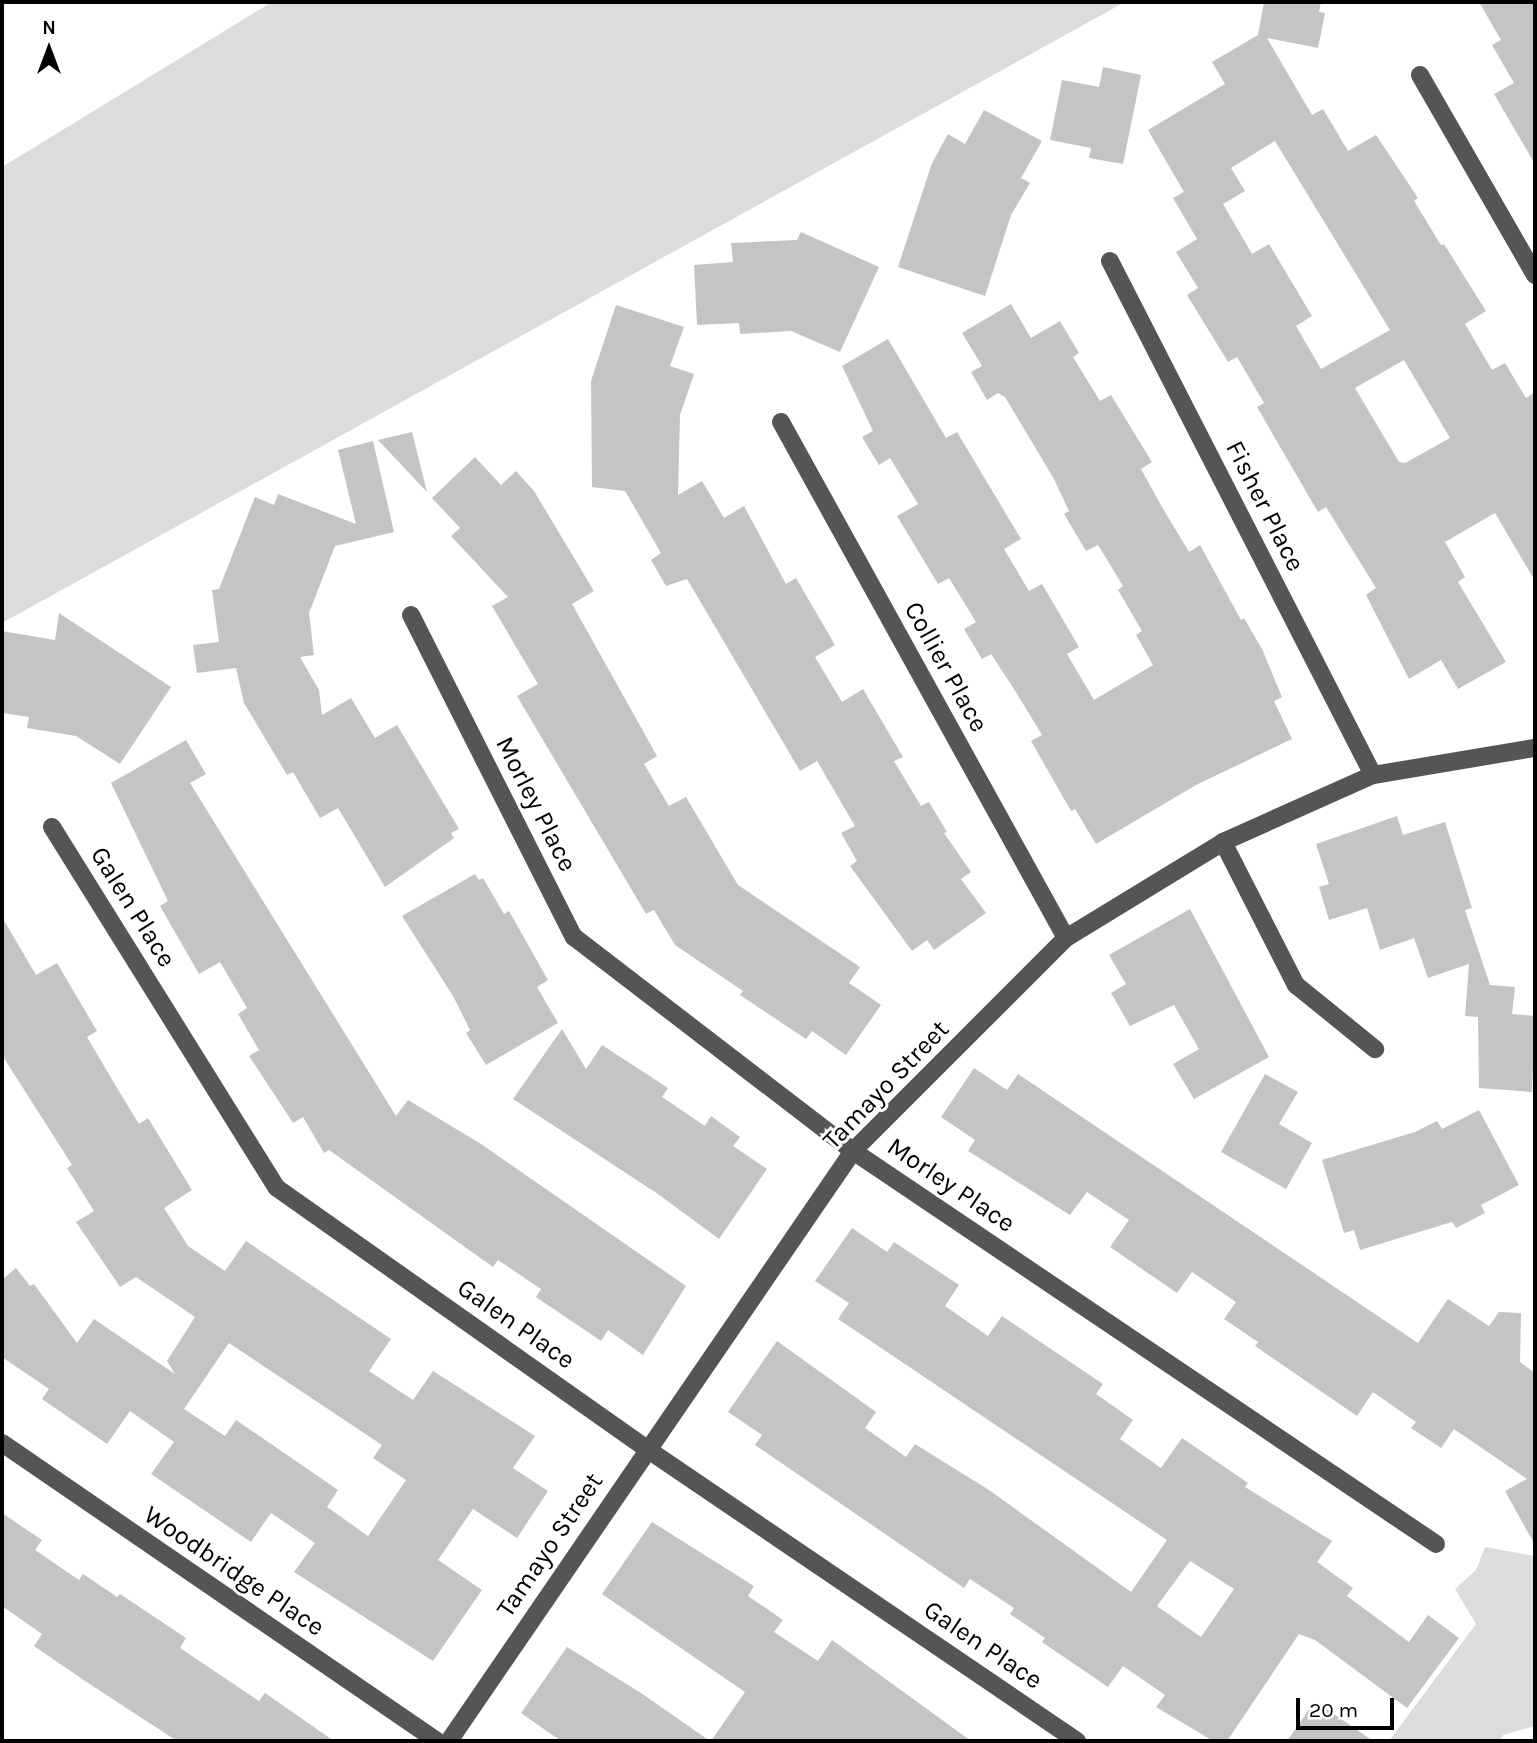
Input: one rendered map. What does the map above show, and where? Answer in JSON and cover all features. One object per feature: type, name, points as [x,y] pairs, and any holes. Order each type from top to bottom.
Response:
[{"type":"street","points":[[1420,75],[1535,275]]},
{"type":"street","name":"Fisher Place","points":[[1110,261],[1373,775]]},
{"type":"street","name":"Collier Place","points":[[780,422],[1066,938]]},
{"type":"street","name":"Morley Place","points":[[411,615],[574,937],[853,1151],[1436,1544]]},
{"type":"street","name":"Tamayo Street","points":[[449,1741],[647,1448],[853,1151],[1066,938],[1223,842],[1373,775],[1535,748]]},
{"type":"street","name":"Galen Place","points":[[52,827],[277,1188],[647,1448],[1077,1741]]},
{"type":"street","points":[[1223,842],[1296,985],[1375,1049]]},
{"type":"street","name":"Woodbridge Place","points":[[2,1443],[437,1741]]},
{"type":"shaded area","points":[[272,2],[1125,2],[2,623],[2,167]]},
{"type":"shaded area","points":[[1485,1547],[1535,1556],[1535,1726],[1503,1735],[1500,1741],[1389,1741],[1476,1624],[1455,1589],[1476,1570]]},
{"type":"building","points":[[1264,2],[1321,2],[1319,12],[1325,13],[1318,48],[1267,38],[1312,115],[1323,109],[1348,151],[1376,135],[1418,198],[1414,201],[1441,245],[1444,244],[1486,311],[1465,324],[1492,370],[1505,363],[1526,398],[1535,392],[1535,581],[1495,513],[1445,542],[1465,577],[1458,582],[1506,662],[1458,689],[1441,660],[1409,679],[1366,595],[1376,588],[1326,507],[1318,512],[1257,407],[1264,403],[1237,357],[1228,362],[1187,295],[1198,288],[1176,252],[1197,239],[1173,198],[1184,192],[1148,130],[1225,84],[1212,62],[1258,35]],"holes":[[[1275,141],[1390,330],[1321,369],[1296,326],[1312,316],[1269,244],[1252,254],[1223,204],[1245,191],[1231,168]],[[1404,360],[1450,438],[1405,463],[1399,462],[1355,388]]]},
{"type":"building","points":[[1479,2],[1535,2],[1535,164],[1494,94],[1514,83],[1492,45],[1501,40]]},
{"type":"building","points":[[1103,67],[1141,75],[1123,164],[1089,158],[1091,148],[1050,140],[1062,80],[1099,87]]},
{"type":"building","points":[[984,110],[1042,141],[1021,178],[1030,183],[1011,215],[985,296],[898,267],[932,163],[948,134],[965,144]]},
{"type":"building","points":[[801,232],[879,267],[840,352],[791,331],[740,334],[739,323],[697,325],[694,265],[733,262],[731,243],[797,240]]},
{"type":"building","points":[[1011,304],[1031,338],[1060,321],[1079,353],[1073,357],[1100,401],[1111,395],[1152,462],[1141,469],[1162,507],[1189,552],[1200,545],[1241,620],[1244,618],[1262,649],[1282,697],[1274,701],[1292,739],[1196,785],[1096,844],[1075,809],[1071,811],[1031,741],[1042,735],[1014,689],[991,654],[982,659],[964,629],[976,622],[949,578],[938,584],[897,516],[918,504],[890,458],[879,465],[862,437],[873,431],[842,366],[888,339],[946,438],[957,432],[1021,539],[1004,549],[1029,591],[1042,584],[1079,647],[1067,654],[1094,700],[1153,665],[1136,635],[1142,631],[1118,590],[1123,586],[1098,545],[1086,551],[1064,514],[1069,511],[1054,479],[1005,397],[998,393],[987,400],[971,372],[982,366],[962,333]]},
{"type":"building","points":[[616,305],[684,327],[670,366],[694,374],[680,415],[678,495],[702,481],[724,518],[744,506],[786,584],[796,578],[835,645],[815,657],[842,702],[863,689],[903,757],[894,761],[921,806],[929,802],[947,832],[944,833],[971,872],[961,879],[986,913],[934,950],[927,940],[912,951],[850,866],[857,861],[841,833],[855,826],[817,761],[800,771],[687,579],[666,586],[651,560],[661,553],[625,491],[592,487],[591,381]]},
{"type":"building","points":[[412,432],[427,492],[378,440]]},
{"type":"building","points":[[373,441],[394,532],[335,546],[309,613],[314,655],[300,657],[319,690],[322,715],[351,698],[375,738],[397,725],[459,829],[451,833],[454,838],[385,887],[338,808],[320,818],[293,772],[287,775],[244,703],[236,668],[197,673],[193,645],[219,642],[212,590],[219,589],[255,497],[274,505],[278,494],[356,524],[338,450]]},
{"type":"building","points":[[475,457],[501,485],[516,471],[534,491],[594,591],[572,604],[657,756],[644,764],[669,806],[686,797],[738,885],[860,967],[849,983],[881,1005],[846,1055],[812,1031],[806,1039],[740,995],[743,991],[675,945],[654,910],[646,914],[517,696],[538,684],[492,606],[508,597],[451,536],[460,528],[432,498]]},
{"type":"building","points":[[59,613],[171,687],[120,764],[76,736],[27,728],[29,717],[2,713],[2,631],[55,640]]},
{"type":"building","points":[[186,740],[206,774],[190,783],[396,1116],[408,1100],[481,1144],[686,1286],[643,1355],[608,1330],[601,1341],[536,1297],[541,1289],[498,1260],[493,1267],[329,1150],[324,1153],[303,1117],[293,1123],[249,1056],[259,1050],[238,1014],[247,1008],[220,962],[199,974],[160,906],[168,901],[111,783]]},
{"type":"building","points":[[1397,816],[1403,835],[1445,822],[1472,908],[1465,910],[1490,985],[1515,987],[1512,1014],[1535,1016],[1532,1092],[1479,1088],[1478,1017],[1465,1016],[1469,964],[1428,978],[1414,938],[1380,950],[1367,908],[1329,920],[1319,887],[1329,884],[1316,844]]},
{"type":"building","points":[[475,874],[479,880],[483,878],[504,914],[509,911],[548,980],[537,987],[558,1023],[486,1065],[466,1033],[470,1030],[453,996],[402,916]]},
{"type":"building","points":[[1190,909],[1269,1057],[1194,1099],[1173,1064],[1199,1049],[1174,1005],[1130,1026],[1111,993],[1126,984],[1109,955]]},
{"type":"building","points":[[2,917],[36,975],[57,963],[97,1031],[87,1037],[117,1088],[139,1124],[148,1118],[192,1190],[164,1208],[188,1246],[225,1271],[246,1241],[391,1339],[369,1371],[413,1400],[433,1371],[535,1436],[513,1468],[548,1491],[517,1538],[473,1509],[438,1560],[482,1590],[433,1661],[294,1572],[315,1543],[271,1513],[251,1542],[151,1474],[174,1442],[130,1411],[107,1444],[42,1399],[49,1389],[2,1357],[2,1280],[16,1268],[30,1286],[34,1284],[77,1343],[94,1319],[175,1374],[167,1361],[195,1317],[136,1277],[120,1287],[76,1222],[94,1211],[67,1168],[72,1165],[2,1055]],"holes":[[[229,1343],[382,1445],[373,1458],[406,1480],[368,1536],[327,1507],[338,1490],[236,1420],[225,1436],[184,1409]]]},
{"type":"building","points":[[562,1029],[586,1069],[602,1045],[668,1088],[662,1097],[705,1126],[711,1116],[740,1137],[733,1146],[767,1169],[719,1239],[658,1194],[513,1099]]},
{"type":"building","points":[[974,1068],[1007,1090],[1018,1074],[1418,1343],[1448,1299],[1489,1326],[1499,1312],[1521,1313],[1520,1362],[1535,1373],[1535,1545],[1505,1491],[1527,1479],[1454,1429],[1441,1448],[1411,1428],[1416,1422],[1373,1392],[1357,1416],[1255,1346],[1258,1342],[1224,1319],[1236,1302],[1192,1272],[1177,1293],[1110,1247],[1129,1220],[1087,1192],[1070,1215],[968,1151],[975,1140],[941,1117]]},
{"type":"building","points":[[1265,1074],[1298,1092],[1279,1124],[1312,1143],[1286,1189],[1221,1152]]},
{"type":"building","points":[[1479,1110],[1519,1185],[1481,1205],[1485,1213],[1456,1228],[1452,1222],[1360,1250],[1354,1230],[1344,1233],[1322,1160],[1415,1132],[1437,1121],[1442,1129]]},
{"type":"building","points":[[852,1228],[887,1252],[894,1242],[959,1285],[945,1306],[988,1336],[1002,1316],[1103,1384],[1096,1394],[1133,1420],[1120,1439],[1161,1468],[1182,1438],[1248,1483],[1245,1487],[1332,1541],[1317,1562],[1353,1588],[1347,1596],[1409,1642],[1428,1615],[1459,1638],[1407,1708],[1315,1640],[1299,1634],[1227,1741],[1213,1741],[1156,1707],[1165,1695],[1123,1666],[1108,1687],[1042,1642],[1045,1638],[1010,1614],[1014,1608],[970,1579],[964,1588],[755,1445],[762,1435],[728,1412],[777,1341],[876,1412],[865,1428],[906,1457],[915,1444],[989,1490],[1131,1592],[1167,1540],[838,1319],[849,1303],[815,1281]],"holes":[[[1190,1561],[1234,1589],[1201,1637],[1157,1606]]]},
{"type":"building","points":[[2,1513],[42,1540],[35,1550],[79,1580],[83,1574],[117,1597],[120,1594],[186,1638],[180,1648],[259,1701],[265,1693],[334,1741],[177,1741],[34,1646],[42,1634],[2,1606]]},
{"type":"building","points":[[652,1522],[754,1586],[748,1596],[783,1620],[774,1632],[818,1661],[832,1640],[971,1741],[711,1741],[745,1692],[602,1594]]},
{"type":"building","points":[[567,1647],[641,1693],[710,1741],[561,1741],[521,1713]]},
{"type":"building","points":[[1315,1701],[1373,1741],[1287,1741]]}]
